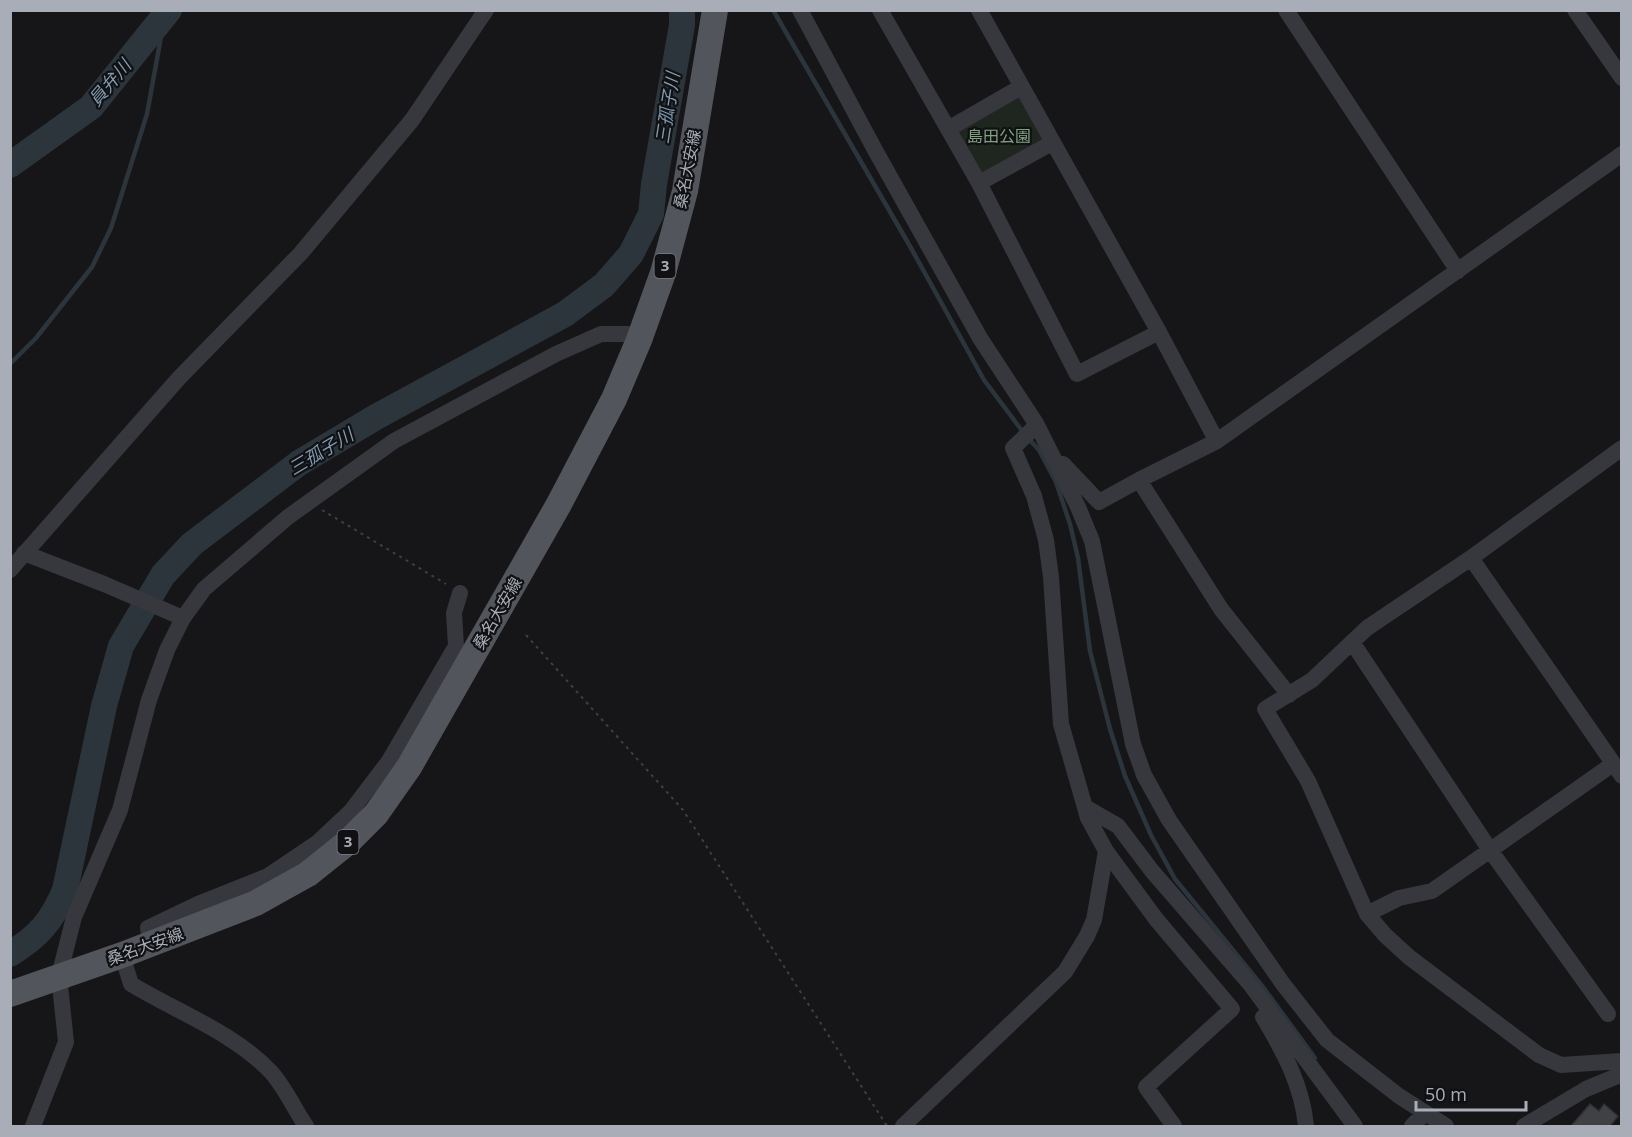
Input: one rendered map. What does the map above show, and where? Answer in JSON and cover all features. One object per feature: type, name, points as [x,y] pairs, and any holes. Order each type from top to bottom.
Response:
[{"type":"main road","name":"桑名大安線","points":[[10,994],[152,944],[256,903],[308,874],[348,842],[376,814],[409,767],[559,504],[614,399],[639,340],[663,273],[685,191],[715,10]]},
{"type":"street","points":[[10,570],[180,378],[301,253],[412,120],[486,10]]},
{"type":"street","points":[[800,10],[980,338],[1034,428],[1051,451],[1099,502],[1217,441],[1622,154]]},
{"type":"street","points":[[880,10],[978,183],[1077,374],[1159,332]]},
{"type":"street","points":[[979,10],[1159,332],[1214,436]]},
{"type":"street","points":[[1286,10],[1458,271]]},
{"type":"street","points":[[1575,10],[1622,78]]},
{"type":"street","points":[[948,129],[1021,87]]},
{"type":"street","points":[[978,183],[1053,143]]},
{"type":"street","points":[[33,1126],[66,1042],[59,976],[74,917],[120,810],[149,700],[179,616],[204,589],[265,536],[394,441],[556,354],[601,334],[627,334],[639,340]]},
{"type":"street","points":[[1034,428],[1013,448],[1034,496],[1046,540],[1051,577],[1061,724],[1088,818],[1106,851],[1156,919],[1232,1009],[1146,1087],[1174,1126]]},
{"type":"street","points":[[1622,448],[1471,558],[1367,628],[1312,680],[1265,709],[1308,781],[1367,914],[1385,935],[1408,957],[1539,1055],[1561,1065],[1622,1061]]},
{"type":"street","points":[[1051,451],[1092,541],[1133,744],[1144,775],[1169,820],[1283,984],[1327,1040],[1398,1096],[1417,1121],[1446,1126]]},
{"type":"street","points":[[1139,480],[1221,609],[1289,695]]},
{"type":"street","points":[[24,553],[179,616]]},
{"type":"street","points":[[1367,914],[1399,898],[1432,891],[1490,850],[1617,770],[1471,558]]},
{"type":"street","points":[[152,944],[148,928],[198,904],[268,876],[317,843],[351,811],[389,761],[456,646],[454,613],[460,593]]},
{"type":"street","points":[[1352,642],[1490,850],[1608,1014]]},
{"type":"street","points":[[1085,807],[1118,826],[1152,871],[1217,944],[1266,1004],[1355,1126]]},
{"type":"street","points":[[903,1126],[1065,972],[1094,920],[1106,851]]},
{"type":"street","points":[[1217,944],[1245,986],[1290,1064],[1297,1081],[1306,1126]]},
{"type":"street","points":[[122,955],[131,984],[179,1010],[255,1057],[273,1074],[306,1126]]},
{"type":"street","points":[[1524,1126],[1586,1089],[1622,1074]]},
{"type":"path","points":[[309,502],[460,593]]},
{"type":"path","points":[[526,635],[683,810],[888,1126]]},
{"type":"green space","name":"島田公園","points":[[1019,92],[1047,142],[979,178],[952,131]]},
{"type":"building","points":[[1590,1104],[1599,1111],[1604,1104],[1618,1116],[1610,1126],[1571,1126]]},
{"type":"waterway","name":"員弁川","points":[[10,165],[91,107],[169,10]]},
{"type":"waterway","name":"三孤子川","points":[[10,954],[44,927],[65,890],[104,706],[121,646],[163,575],[192,544],[299,463],[376,417],[565,314],[604,285],[631,254],[651,214],[654,184],[682,25],[682,10]]},
{"type":"waterway","points":[[773,10],[911,248],[984,380],[1023,432]]},
{"type":"waterway","points":[[10,364],[36,338],[92,267],[111,228],[147,114],[165,15]]},
{"type":"waterway","points":[[1028,438],[1039,450],[1056,482],[1070,524],[1078,558],[1090,651],[1110,729],[1125,776],[1151,835],[1175,879],[1263,987],[1315,1058]]}]
